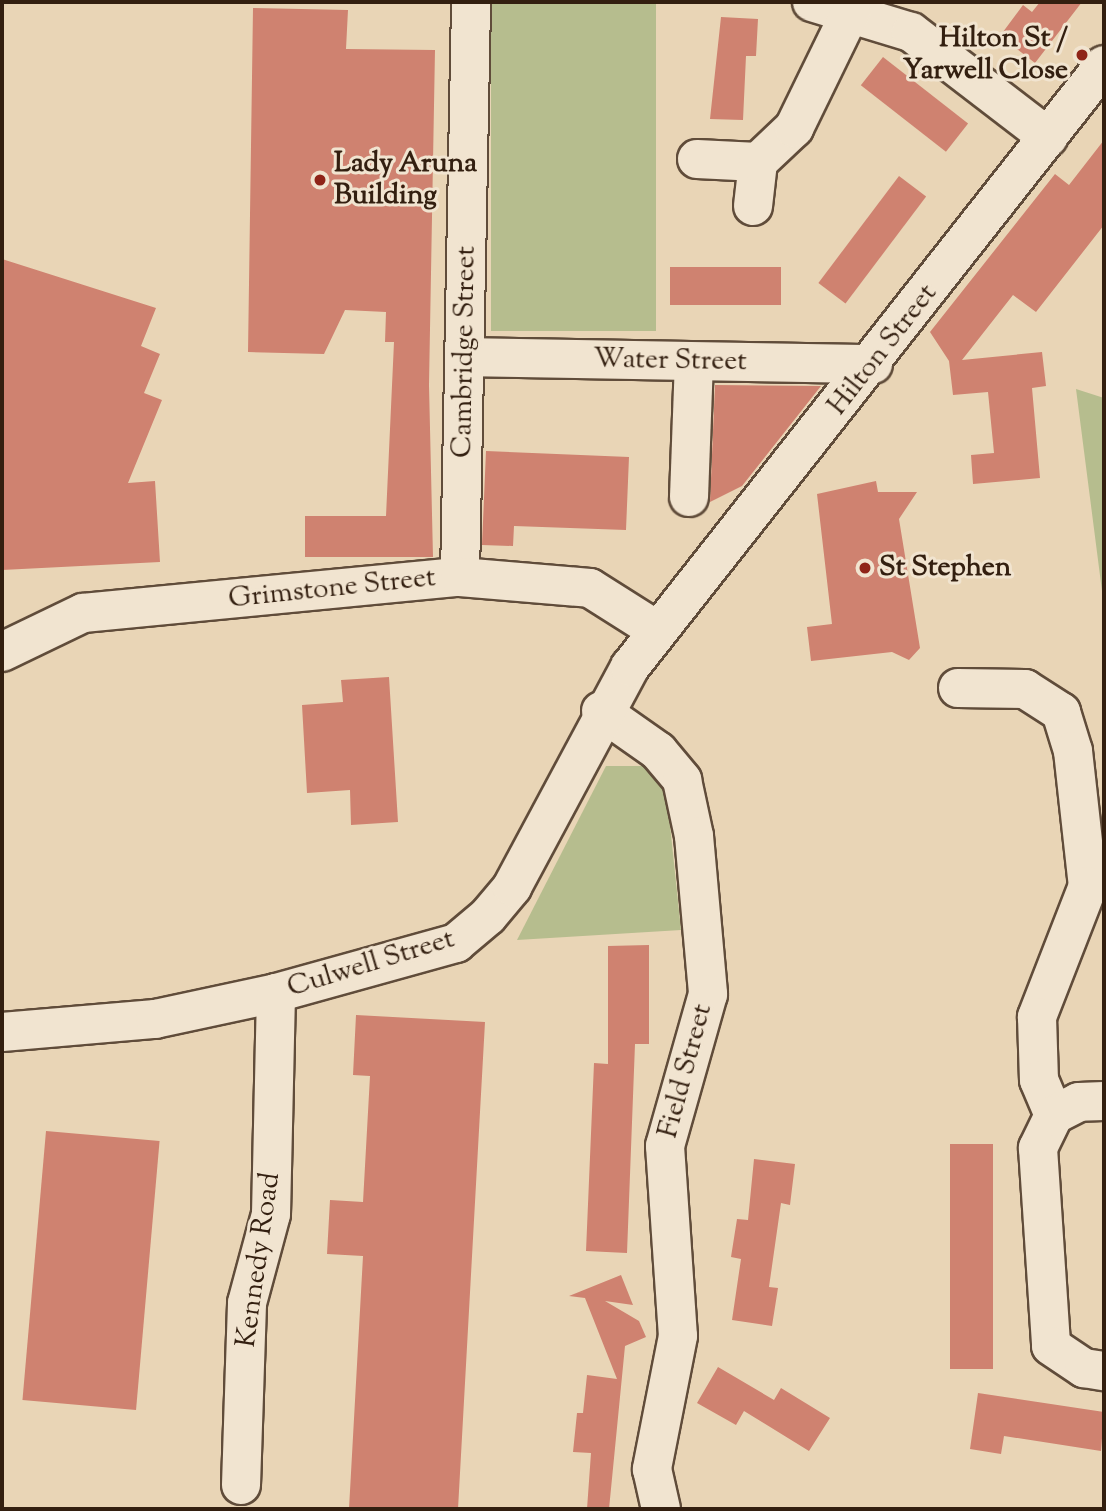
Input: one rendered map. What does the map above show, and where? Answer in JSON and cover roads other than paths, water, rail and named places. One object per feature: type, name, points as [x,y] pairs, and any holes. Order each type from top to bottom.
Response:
[{"type":"street","name":"Cambridge Street","points":[[460,577],[471,2]]},
{"type":"street","points":[[812,2],[850,11],[911,32],[1048,137]]},
{"type":"street","points":[[753,206],[758,162],[794,128],[850,11]]},
{"type":"street","name":"Hilton Street","points":[[658,632],[738,522],[873,364],[1104,65]]},
{"type":"street","points":[[698,159],[758,162]]},
{"type":"street","name":"Water Street","points":[[466,357],[873,364]]},
{"type":"street","points":[[689,497],[694,363]]},
{"type":"street","name":"Grimstone Street","points":[[2,652],[83,614],[460,577],[590,588],[658,632]]},
{"type":"street","name":"Culwell Street","points":[[2,1031],[155,1019],[276,993],[456,943],[488,916],[512,887],[601,711],[658,632]]},
{"type":"street","points":[[958,688],[1025,689],[1061,712],[1096,840],[1088,886],[1037,1017],[1039,1080],[1054,1115]]},
{"type":"street","name":"Field Street","points":[[601,711],[658,751],[682,780],[694,836],[708,994],[665,1146],[678,1336],[652,1469],[660,1509]]},
{"type":"street","name":"Kennedy Road","points":[[241,1485],[247,1303],[271,1214],[276,993]]},
{"type":"street","points":[[1104,1101],[1079,1102],[1054,1115],[1038,1147],[1045,1325],[1051,1346],[1084,1368],[1104,1371]]},
{"type":"place","name":"Hilton St / Yarwell Close","points":[[1082,55]]},
{"type":"place","name":"Lady Aruna Building","points":[[320,180]]},
{"type":"place","name":"St Stephen","points":[[865,568]]}]
